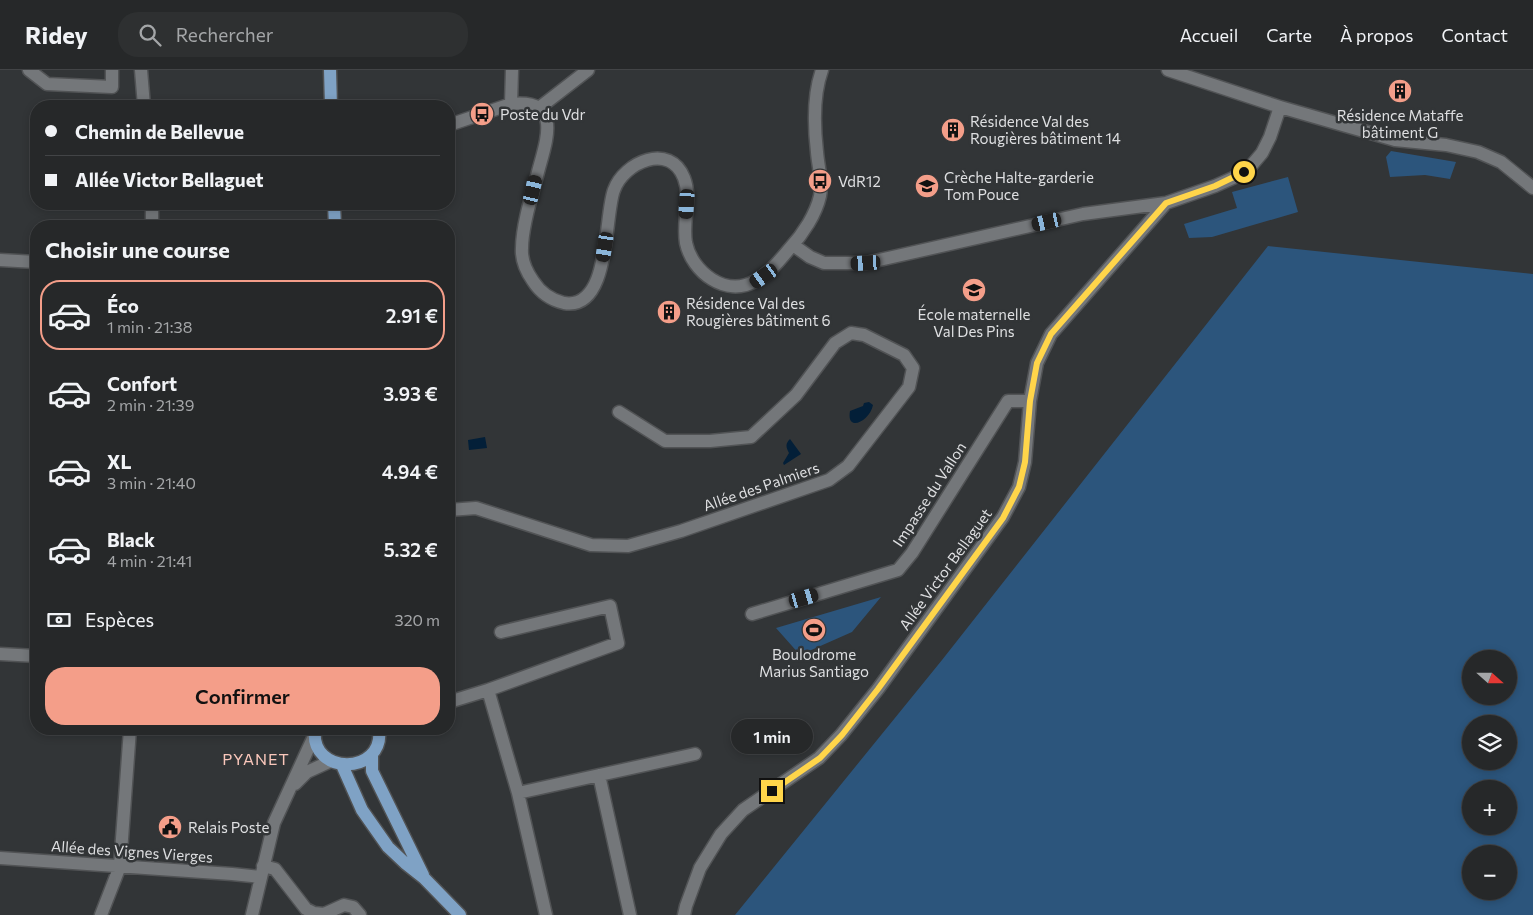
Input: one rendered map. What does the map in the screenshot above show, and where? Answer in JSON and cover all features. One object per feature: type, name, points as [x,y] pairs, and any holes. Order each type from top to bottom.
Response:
[{"type":"main road","points":[[330,70],[331,100]]},
{"type":"main road","points":[[316,735],[317,745],[323,754],[336,763],[362,810],[388,847],[424,878],[460,915]]},
{"type":"main road","points":[[336,763],[353,765],[363,761],[372,754],[378,745],[380,735]]},
{"type":"main road","points":[[372,754],[372,770],[424,878]]},
{"type":"street","points":[[29,70],[47,84],[112,87],[112,70]]},
{"type":"street","points":[[141,70],[144,100]]},
{"type":"street","points":[[512,70],[512,104]]},
{"type":"street","points":[[538,108],[588,70]]},
{"type":"street","points":[[455,123],[512,104],[526,103],[538,108],[546,117],[548,135],[523,234],[522,259],[538,288],[552,299],[564,303],[572,303],[584,297],[592,289],[600,272],[614,189],[628,170],[650,159],[670,161],[679,168],[683,175],[687,193],[685,232],[688,248],[696,265],[711,279],[731,286],[745,285],[755,281],[772,268],[793,245],[814,214],[821,192],[815,117],[822,70]]},
{"type":"street","points":[[1168,70],[1280,107],[1395,140],[1446,145],[1478,152],[1501,162],[1533,188]]},
{"type":"street","points":[[793,245],[810,257],[824,263],[866,263],[1083,214],[1166,203],[1215,186],[1244,172],[1262,152],[1270,137],[1280,107]]},
{"type":"street","name":"Allée Victor Bellaguet","points":[[684,915],[700,868],[721,834],[743,810],[820,758],[842,735],[878,689],[1003,518],[1019,487],[1025,462],[1030,401],[1037,363],[1051,334],[1166,203]]},
{"type":"street","points":[[0,260],[30,262]]},
{"type":"street","name":"Allée des Palmiers","points":[[455,510],[476,508],[591,545],[628,546],[681,531],[829,480],[848,466],[909,387],[913,368],[904,354],[864,335],[851,332],[835,343],[796,395],[751,438],[710,441],[665,441],[620,412]]},
{"type":"street","name":"Impasse du Vallon","points":[[752,614],[898,570],[912,553],[1008,401],[1030,401]]},
{"type":"street","points":[[455,700],[618,643],[610,606],[501,632]]},
{"type":"street","points":[[0,654],[30,656]]},
{"type":"street","points":[[488,690],[518,793],[546,915]]},
{"type":"street","points":[[101,915],[120,866],[130,735]]},
{"type":"street","points":[[252,915],[274,823],[313,735]]},
{"type":"street","points":[[518,793],[695,754]]},
{"type":"street","points":[[287,794],[296,781],[307,772],[336,763]]},
{"type":"street","points":[[599,775],[630,915]]},
{"type":"street","name":"Allée des Vignes Vierges","points":[[0,858],[232,874],[262,872]]},
{"type":"street","points":[[262,872],[275,869],[306,909],[314,913],[324,914],[344,905],[353,907],[360,915]]},
{"type":"shaded area","points":[[1391,151],[1456,162],[1450,179],[1425,175],[1390,177],[1386,157]]},
{"type":"shaded area","points":[[1288,177],[1298,212],[1212,237],[1189,238],[1184,224],[1237,208],[1232,192]]},
{"type":"shaded area","points":[[1268,246],[1533,274],[1533,915],[735,915],[942,660]]},
{"type":"shaded area","points":[[869,402],[873,405],[868,416],[859,422],[851,422],[850,411]]},
{"type":"shaded area","points":[[485,437],[487,448],[469,450],[468,440]]},
{"type":"shaded area","points":[[790,439],[801,454],[784,465],[783,463],[789,453],[786,446]]},
{"type":"shaded area","name":"Boulodrome Marius Santiago","points":[[881,597],[852,632],[800,655],[776,628]]},
{"type":"place","name":"Résidence Mataffe bâtiment G","points":[[1400,91]]},
{"type":"place","name":"Poste du Vdr","points":[[482,114]]},
{"type":"place","name":"Résidence Val des Rougières bâtiment 14","points":[[953,130]]},
{"type":"place","name":"VdR12","points":[[820,181]]},
{"type":"place","name":"Crèche Halte-garderie Tom Pouce","points":[[927,186]]},
{"type":"place","name":"École maternelle Val Des Pins","points":[[974,290]]},
{"type":"place","name":"Résidence Val des Rougières bâtiment 6","points":[[669,312]]},
{"type":"place","name":"Boulodrome Marius Santiago","points":[[814,630]]},
{"type":"place","name":"Relais Poste","points":[[170,827]]},
{"type":"district","name":"PYANET","points":[[256,758]]},
{"type":"route","points":[[772,791],[820,758],[842,735],[878,689],[1003,518],[1019,487],[1025,462],[1030,401],[1037,363],[1051,334],[1166,203],[1215,186],[1244,172]]}]
